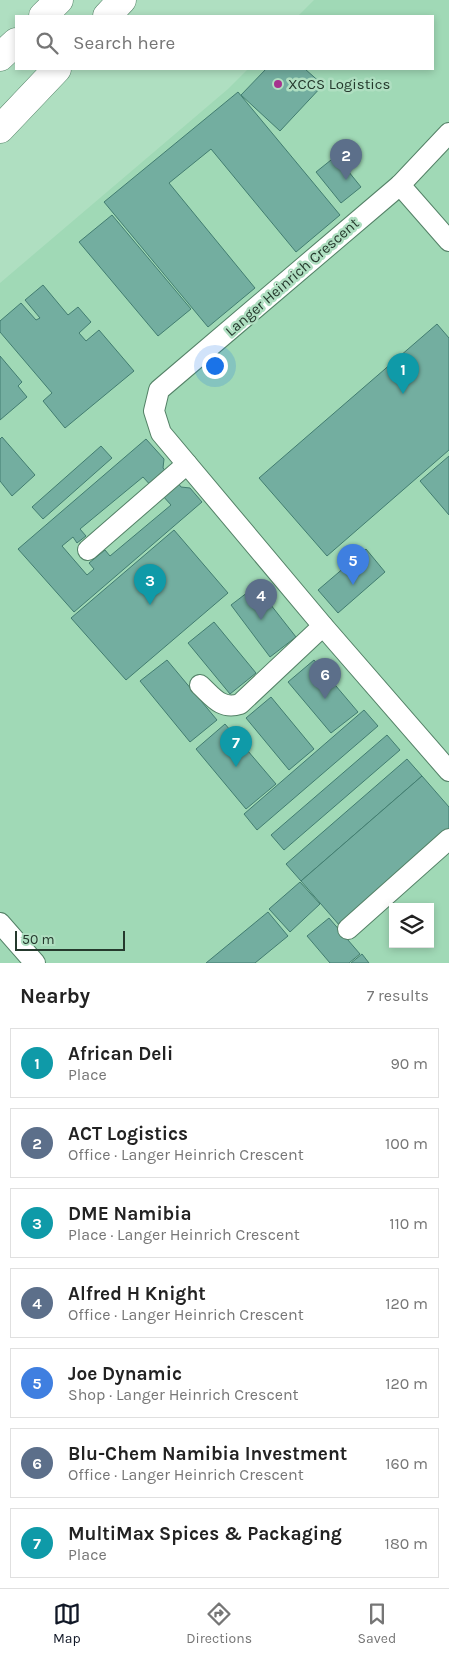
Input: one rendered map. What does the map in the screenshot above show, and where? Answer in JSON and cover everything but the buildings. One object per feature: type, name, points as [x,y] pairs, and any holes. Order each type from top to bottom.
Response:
[{"type":"highway","points":[[44,15],[60,0]]},
{"type":"highway","points":[[107,15],[122,0]]},
{"type":"highway","points":[[0,57],[15,43]]},
{"type":"highway","points":[[0,128],[56,70]]},
{"type":"street","name":"Langer Heinrich Crescent","points":[[449,133],[400,184],[159,390],[154,411],[161,433],[186,464],[449,771]]},
{"type":"street","points":[[400,184],[449,242]]},
{"type":"street","points":[[88,550],[186,464]]},
{"type":"street","points":[[200,686],[220,704],[230,707],[240,704],[323,626]]},
{"type":"street","points":[[348,929],[449,838]]},
{"type":"street","points":[[0,923],[35,963]]},
{"type":"shaded area","points":[[314,0],[449,0],[449,963],[0,963],[0,283],[228,89],[247,70],[434,70],[434,15],[299,15]]},
{"type":"place","name":"XCCS Logistics","points":[[278,84]]},
{"type":"place","name":"ACT Logistics","points":[[346,180]]},
{"type":"place","name":"African Deli","points":[[403,394]]},
{"type":"place","name":"Joe Dynamic","points":[[353,585]]},
{"type":"place","name":"DME Namibia","points":[[150,605]]},
{"type":"place","name":"Alfred H Knight","points":[[261,620]]},
{"type":"place","name":"Blu-Chem Namibia Investment","points":[[325,699]]},
{"type":"place","name":"MultiMax Spices & Packaging","points":[[236,767]]}]
